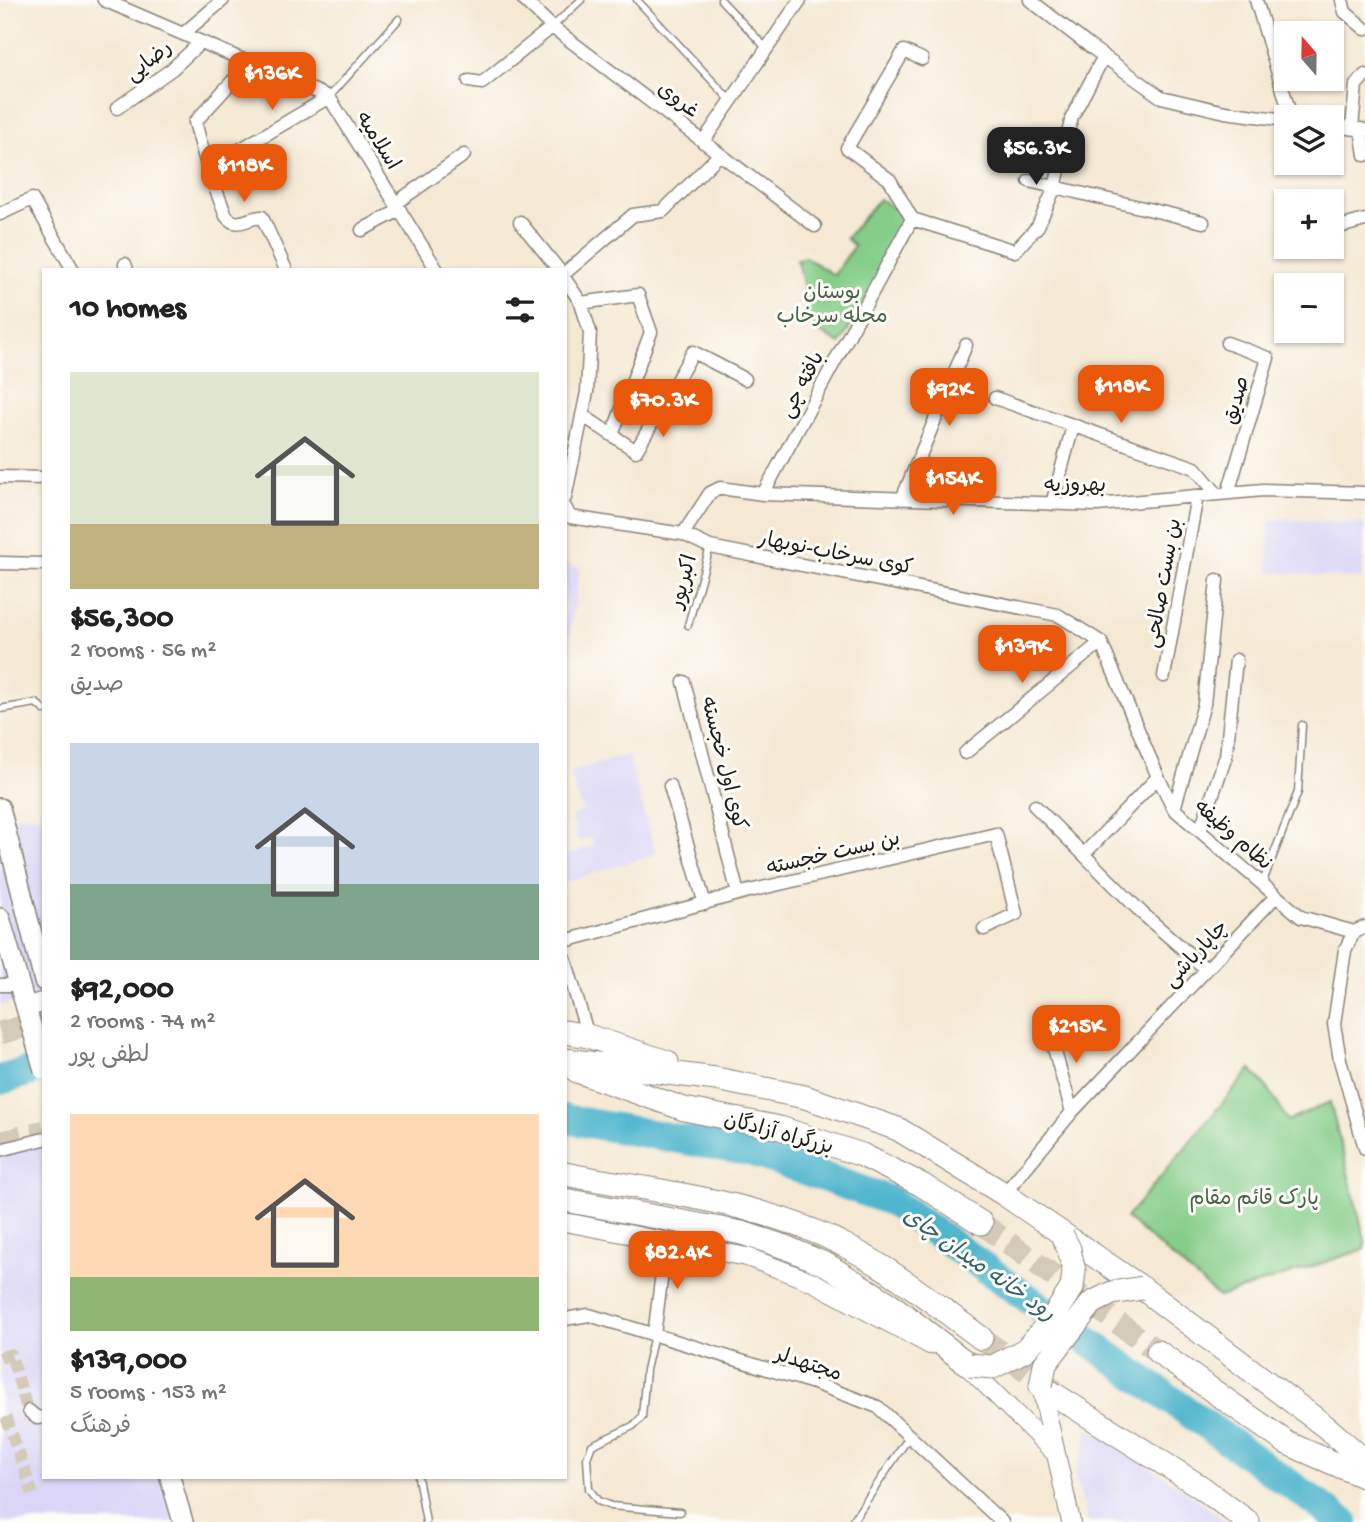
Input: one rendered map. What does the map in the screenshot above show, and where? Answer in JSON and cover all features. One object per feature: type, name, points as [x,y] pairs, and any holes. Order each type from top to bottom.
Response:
[{"type":"highway","points":[[567,1032],[588,1036],[716,1079]]},
{"type":"highway","points":[[567,1060],[716,1079],[805,1097],[898,1129],[1004,1194],[1142,1288],[1326,1427],[1365,1461]]},
{"type":"highway","name":"بزرگراه آزادگان","points":[[567,1068],[684,1108],[780,1128],[862,1155],[922,1185],[981,1223]]},
{"type":"highway","points":[[567,1174],[747,1209],[800,1225],[844,1244],[890,1271],[981,1338]]},
{"type":"highway","points":[[567,1200],[742,1233],[785,1247],[827,1265],[890,1304],[969,1365],[993,1367],[1025,1350],[1050,1322],[1072,1288],[1074,1271],[1069,1249],[1062,1235]]},
{"type":"highway","points":[[1142,1288],[1112,1293],[1092,1303],[1045,1364],[1041,1386],[1201,1487],[1248,1522]]},
{"type":"highway","points":[[1157,1352],[1287,1444],[1365,1477]]},
{"type":"main road","points":[[0,808],[42,973]]},
{"type":"main road","points":[[1,921],[11,927],[28,919]]},
{"type":"main road","points":[[1,921],[10,985],[33,1009],[42,1059]]},
{"type":"main road","points":[[567,1222],[747,1257],[813,1282],[969,1365],[1055,1453]]},
{"type":"main road","points":[[1041,1386],[1070,1522]]},
{"type":"main road","points":[[1326,1427],[1365,1449]]},
{"type":"main road","points":[[171,1479],[183,1522]]},
{"type":"street","points":[[104,0],[329,97]]},
{"type":"street","name":"غروی","points":[[524,0],[552,27],[815,226]]},
{"type":"street","points":[[704,142],[800,0]]},
{"type":"street","points":[[1030,0],[1161,97],[1225,112],[1274,117]]},
{"type":"street","points":[[1256,0],[1284,105]]},
{"type":"street","points":[[1342,0],[1345,12],[1365,29]]},
{"type":"street","points":[[183,34],[213,3]]},
{"type":"street","points":[[469,81],[482,83],[552,27]]},
{"type":"street","name":"رضایی","points":[[117,108],[172,69],[201,41]]},
{"type":"street","points":[[922,58],[904,51],[847,148],[890,180],[912,219],[1015,251],[1038,226],[1055,187],[1072,117],[1104,56]]},
{"type":"street","points":[[249,62],[195,122],[208,169],[226,216],[231,223],[237,224],[262,216],[285,268]]},
{"type":"street","points":[[1365,75],[1356,85],[1359,129],[1365,155]]},
{"type":"street","points":[[231,155],[329,97]]},
{"type":"street","name":"اسلامیه","points":[[329,97],[436,268]]},
{"type":"street","points":[[567,271],[633,215],[663,211],[720,154]]},
{"type":"street","points":[[362,229],[398,207],[464,155]]},
{"type":"street","points":[[1029,181],[1203,222]]},
{"type":"street","points":[[0,214],[32,199],[72,268]]},
{"type":"street","name":"بافته چی","points":[[763,494],[912,219]]},
{"type":"street","points":[[1344,226],[1365,220]]},
{"type":"street","points":[[520,222],[557,268]]},
{"type":"street","points":[[567,282],[581,303],[590,332],[587,391],[567,488]]},
{"type":"street","points":[[581,303],[638,295],[651,332],[612,435]]},
{"type":"street","name":"صدیق","points":[[1223,494],[1268,358],[1227,343]]},
{"type":"street","points":[[902,499],[966,345]]},
{"type":"street","points":[[582,415],[636,451],[693,352],[745,379]]},
{"type":"street","points":[[995,398],[1195,468],[1223,494]]},
{"type":"street","points":[[1052,504],[1073,426]]},
{"type":"street","points":[[0,477],[42,478]]},
{"type":"street","name":"بهروزیه","points":[[682,534],[710,493],[720,488],[763,494],[1097,505],[1263,490],[1365,493]]},
{"type":"street","name":"بن بست صالحی","points":[[1164,676],[1197,496]]},
{"type":"street","name":"کوی سرخاب-نوبهار","points":[[567,511],[570,517],[682,534],[710,547],[1058,615],[1101,642]]},
{"type":"street","points":[[0,563],[42,564]]},
{"type":"street","points":[[1174,808],[1205,704],[1217,580]]},
{"type":"street","points":[[965,753],[1101,642]]},
{"type":"street","name":"نظام وظیفه","points":[[1101,642],[1158,777],[1174,808],[1301,917],[1360,930]]},
{"type":"street","points":[[1200,831],[1226,756],[1236,660]]},
{"type":"street","name":"کوی اول خجسته","points":[[684,682],[738,894]]},
{"type":"street","points":[[1084,854],[1158,777]]},
{"type":"street","points":[[670,786],[705,904]]},
{"type":"street","points":[[1035,806],[1143,914],[1206,969]]},
{"type":"street","name":"بن بست خجسته","points":[[567,940],[738,894],[996,834],[1016,914],[984,929]]},
{"type":"street","name":"چاپارباشی","points":[[1004,1194],[1073,1112],[1276,896]]},
{"type":"street","points":[[1360,930],[1345,950],[1334,1024],[1340,1060],[1365,1148]]},
{"type":"street","points":[[567,966],[588,1036]]},
{"type":"street","points":[[1048,1027],[1073,1112]]},
{"type":"street","points":[[0,1150],[42,1140]]},
{"type":"street","points":[[654,1335],[666,1242]]},
{"type":"street","name":"مجتهدلر","points":[[567,1319],[589,1315],[814,1383],[878,1407],[1002,1522]]},
{"type":"street","points":[[29,1411],[37,1418],[42,1417]]},
{"type":"lane","points":[[552,27],[581,0]]},
{"type":"lane","points":[[637,0],[731,101]]},
{"type":"lane","points":[[722,0],[767,49]]},
{"type":"lane","points":[[329,97],[399,19]]},
{"type":"lane","name":"اکبرپور","points":[[688,625],[710,547]]},
{"type":"lane","points":[[0,709],[36,703],[42,708]]},
{"type":"lane","points":[[1262,884],[1298,792],[1302,725]]},
{"type":"lane","points":[[654,1335],[646,1370],[642,1417],[633,1426],[592,1445],[587,1458],[589,1489],[598,1502],[611,1506],[680,1512]]},
{"type":"lane","points":[[852,1522],[910,1436]]},
{"type":"lane","points":[[418,1479],[426,1522]]},
{"type":"shaded area","points":[[1279,519],[1365,524],[1362,579],[1268,572],[1269,522]]},
{"type":"shaded area","points":[[567,564],[580,568],[570,635],[567,634]]},
{"type":"shaded area","points":[[628,755],[656,854],[567,881],[567,854],[594,846],[591,838],[578,841],[571,816],[583,811],[570,772]]},
{"type":"shaded area","points":[[29,814],[35,817],[42,815],[42,995],[0,1005],[0,822]]},
{"type":"shaded area","points":[[28,1142],[42,1146],[42,1479],[163,1479],[175,1522],[0,1522],[0,1147]]},
{"type":"shaded area","points":[[1090,1429],[1181,1488],[1227,1522],[1088,1522],[1075,1475]]},
{"type":"green space","name":"بوستان محله سرخاب","points":[[879,199],[912,219],[840,344],[807,324],[803,282],[797,260],[805,257],[834,275],[854,246],[846,238]]},
{"type":"green space","name":"پارک قائم مقام","points":[[1251,1069],[1270,1091],[1288,1121],[1330,1102],[1365,1249],[1219,1297],[1126,1218]]},
{"type":"waterway","name":"رود خانه میدان چای","points":[[0,1080],[42,1068]]},
{"type":"waterway","name":"رود خانه میدان چای","points":[[567,1119],[753,1152],[891,1201],[1343,1522]]},
{"type":"tunnel","points":[[0,1033],[42,1022]]},
{"type":"tunnel","points":[[0,1143],[42,1132]]},
{"type":"tunnel","points":[[981,1223],[1158,1352]]},
{"type":"tunnel","points":[[981,1338],[1055,1391]]},
{"type":"tunnel","points":[[0,1358],[11,1354],[27,1409]]},
{"type":"tunnel","points":[[6,1417],[33,1494]]}]
